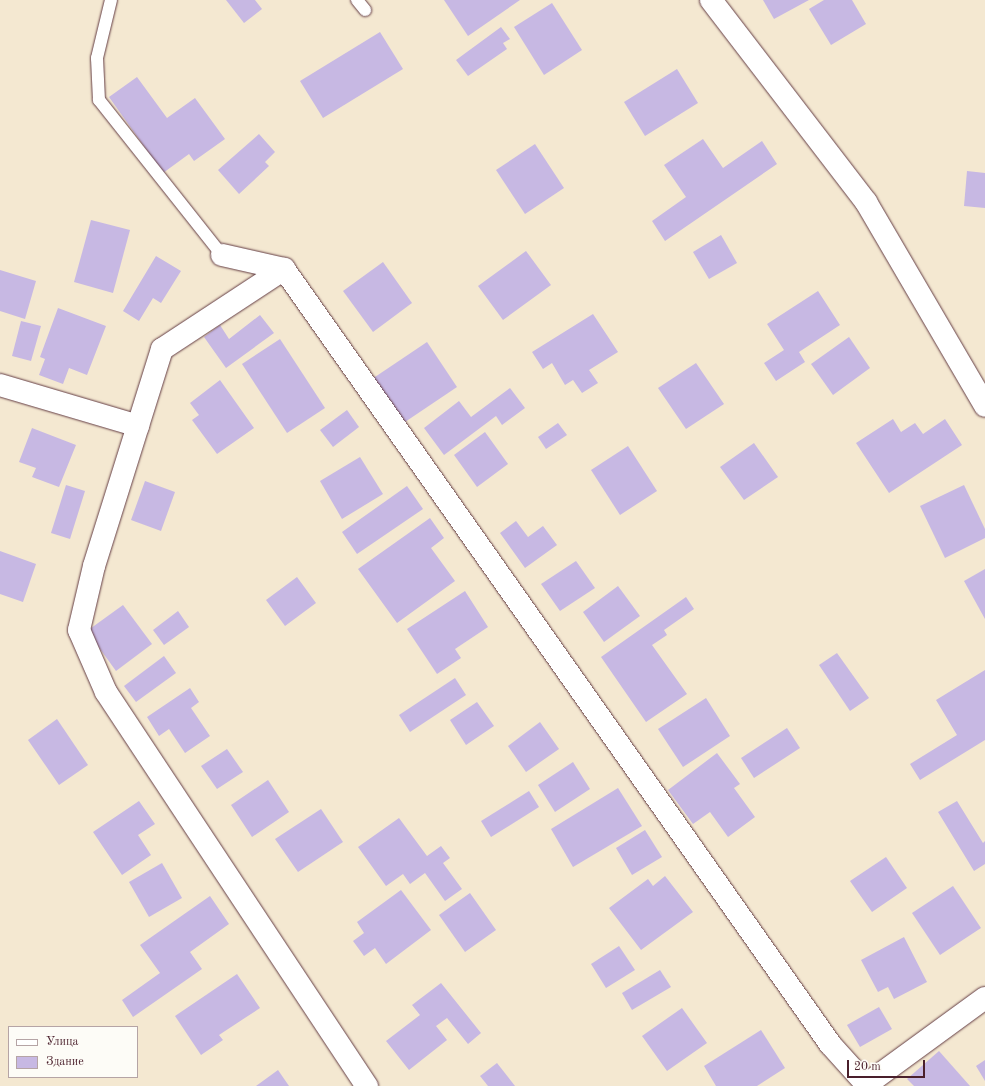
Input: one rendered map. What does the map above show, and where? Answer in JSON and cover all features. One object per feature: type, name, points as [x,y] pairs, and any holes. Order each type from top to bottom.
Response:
[{"type":"street","points":[[711,0],[866,202],[985,406]]},
{"type":"street","points":[[222,255],[284,269],[830,1044],[868,1085],[985,998]]},
{"type":"street","points":[[284,269],[162,349],[94,566],[79,630],[106,692],[367,1086]]},
{"type":"street","points":[[0,384],[138,426]]},
{"type":"lane","points":[[111,0],[97,58],[99,100],[222,255]]},
{"type":"lane","points":[[357,0],[365,10]]},
{"type":"building","points":[[226,0],[255,0],[262,9],[244,23]]},
{"type":"building","points":[[444,0],[520,0],[468,36]]},
{"type":"building","points":[[763,0],[809,0],[774,19]]},
{"type":"building","points":[[824,0],[852,0],[866,24],[831,45],[809,9]]},
{"type":"building","points":[[552,3],[582,50],[544,75],[514,27]]},
{"type":"building","points":[[501,27],[510,39],[503,43],[507,49],[468,76],[456,60]]},
{"type":"building","points":[[380,32],[403,69],[323,118],[300,81]]},
{"type":"building","points":[[677,69],[698,103],[645,136],[624,102]]},
{"type":"building","points":[[137,77],[167,118],[195,98],[225,139],[194,161],[189,154],[163,173],[109,97]]},
{"type":"building","points":[[259,134],[275,152],[265,162],[269,166],[239,194],[218,170]]},
{"type":"building","points":[[703,139],[723,168],[762,141],[777,164],[665,241],[652,221],[686,197],[664,165]]},
{"type":"building","points":[[535,144],[564,188],[525,214],[496,170]]},
{"type":"building","points":[[967,171],[985,173],[985,208],[964,206]]},
{"type":"building","points":[[91,220],[130,230],[113,293],[74,282]]},
{"type":"building","points":[[721,235],[737,263],[709,279],[693,252]]},
{"type":"building","points":[[526,251],[551,285],[503,320],[478,286]]},
{"type":"building","points":[[156,256],[181,271],[161,303],[153,298],[139,321],[123,311]]},
{"type":"building","points":[[383,262],[412,303],[373,332],[343,291]]},
{"type":"building","points":[[0,270],[36,281],[25,319],[0,311]]},
{"type":"building","points":[[818,291],[840,325],[799,352],[805,362],[776,381],[764,363],[784,350],[767,324]]},
{"type":"building","points":[[58,308],[106,326],[87,375],[69,368],[63,384],[39,375],[45,359],[40,357]]},
{"type":"building","points":[[593,314],[618,352],[589,370],[598,383],[582,393],[573,380],[565,385],[552,363],[543,369],[532,352]]},
{"type":"building","points":[[260,315],[274,333],[226,368],[204,337],[220,325],[229,339]]},
{"type":"building","points":[[21,321],[41,326],[31,361],[12,356]]},
{"type":"building","points":[[849,337],[870,368],[833,395],[811,364]]},
{"type":"building","points":[[280,339],[325,408],[287,433],[242,364]]},
{"type":"building","points":[[427,342],[457,387],[402,424],[372,379]]},
{"type":"building","points":[[696,363],[724,404],[686,429],[658,388]]},
{"type":"building","points":[[220,380],[254,428],[217,454],[192,420],[199,415],[190,403]]},
{"type":"building","points":[[510,388],[525,408],[502,425],[496,416],[444,455],[424,428],[459,401],[471,417]]},
{"type":"building","points":[[347,410],[359,427],[333,447],[320,430]]},
{"type":"building","points":[[893,419],[901,432],[915,423],[923,434],[945,419],[962,445],[889,493],[856,443]]},
{"type":"building","points":[[558,423],[567,435],[546,449],[538,437]]},
{"type":"building","points":[[32,428],[76,445],[59,487],[32,477],[36,468],[19,462]]},
{"type":"building","points":[[485,432],[508,464],[477,487],[454,455]]},
{"type":"building","points":[[754,443],[778,477],[744,500],[720,467]]},
{"type":"building","points":[[628,446],[657,491],[620,515],[591,470]]},
{"type":"building","points":[[360,457],[383,494],[342,519],[320,481]]},
{"type":"building","points":[[145,481],[175,492],[161,531],[131,520]]},
{"type":"building","points":[[66,485],[85,491],[70,539],[51,533]]},
{"type":"building","points":[[964,485],[985,529],[985,538],[945,558],[920,506]]},
{"type":"building","points":[[407,486],[423,509],[357,554],[342,532]]},
{"type":"building","points":[[430,518],[444,538],[431,548],[455,581],[397,623],[358,569]]},
{"type":"building","points":[[516,521],[528,537],[543,526],[557,545],[525,568],[500,533]]},
{"type":"building","points":[[0,551],[36,564],[23,602],[0,594]]},
{"type":"building","points":[[576,561],[595,588],[560,611],[541,584]]},
{"type":"building","points":[[985,569],[985,619],[964,581]]},
{"type":"building","points":[[297,577],[316,603],[285,626],[266,600]]},
{"type":"building","points":[[618,586],[640,616],[604,642],[583,612]]},
{"type":"building","points":[[465,591],[488,627],[455,649],[461,658],[437,674],[407,629]]},
{"type":"building","points":[[686,597],[694,609],[664,630],[667,635],[652,645],[687,694],[646,722],[601,657]]},
{"type":"building","points":[[123,605],[152,644],[116,671],[87,631]]},
{"type":"building","points":[[178,611],[189,627],[164,645],[153,630]]},
{"type":"building","points":[[837,653],[869,698],[850,711],[819,665]]},
{"type":"building","points":[[164,656],[176,673],[136,702],[124,686]]},
{"type":"building","points":[[985,670],[985,740],[920,780],[910,764],[957,735],[936,700]]},
{"type":"building","points":[[455,678],[466,695],[410,732],[399,715]]},
{"type":"building","points":[[190,688],[199,702],[191,708],[210,736],[185,753],[169,729],[159,736],[147,717]]},
{"type":"building","points":[[706,698],[730,736],[683,767],[658,729]]},
{"type":"building","points":[[477,702],[494,726],[466,745],[450,720]]},
{"type":"building","points":[[57,719],[88,765],[59,785],[28,740]]},
{"type":"building","points":[[540,722],[559,749],[526,772],[508,746]]},
{"type":"building","points":[[787,728],[800,748],[754,778],[741,758]]},
{"type":"building","points":[[227,749],[243,772],[217,789],[201,766]]},
{"type":"building","points":[[717,753],[740,784],[734,788],[755,817],[728,837],[710,812],[693,824],[668,790]]},
{"type":"building","points":[[573,762],[590,789],[555,812],[538,785]]},
{"type":"building","points":[[268,780],[289,812],[252,837],[231,805]]},
{"type":"building","points":[[618,788],[642,826],[573,867],[551,829]]},
{"type":"building","points":[[529,791],[539,807],[491,837],[481,821]]},
{"type":"building","points":[[139,801],[155,824],[138,835],[151,855],[122,875],[93,832]]},
{"type":"building","points":[[957,801],[983,843],[985,841],[985,864],[974,871],[938,812]]},
{"type":"building","points":[[321,809],[343,842],[298,872],[275,839]]},
{"type":"building","points":[[399,818],[427,856],[441,846],[450,858],[443,863],[462,889],[445,901],[425,873],[410,884],[403,874],[386,886],[358,847]]},
{"type":"building","points":[[645,830],[662,857],[632,875],[616,848]]},
{"type":"building","points":[[886,857],[907,888],[872,912],[850,881]]},
{"type":"building","points":[[162,863],[182,898],[149,917],[129,882]]},
{"type":"building","points":[[665,876],[693,912],[641,950],[609,908],[648,879],[653,886]]},
{"type":"building","points":[[953,886],[981,928],[940,955],[912,913]]},
{"type":"building","points":[[401,890],[431,930],[386,964],[375,948],[364,956],[353,941],[364,933],[357,922]]},
{"type":"building","points":[[470,893],[496,930],[465,952],[439,915]]},
{"type":"building","points":[[210,896],[229,924],[190,952],[202,969],[133,1017],[122,1000],[160,973],[140,945]]},
{"type":"building","points":[[904,937],[927,982],[894,999],[888,987],[878,992],[861,960]]},
{"type":"building","points":[[619,946],[635,970],[606,988],[591,964]]},
{"type":"building","points":[[660,970],[671,987],[632,1010],[622,993]]},
{"type":"building","points":[[237,974],[260,1008],[219,1035],[223,1040],[201,1055],[175,1016]]},
{"type":"building","points":[[441,983],[481,1033],[468,1044],[447,1018],[436,1026],[447,1040],[409,1070],[386,1041],[420,1015],[412,1005]]},
{"type":"building","points":[[879,1007],[892,1029],[860,1047],[847,1025]]},
{"type":"building","points":[[682,1008],[707,1043],[667,1071],[642,1036]]},
{"type":"building","points":[[761,1030],[785,1068],[757,1086],[716,1086],[704,1066]]},
{"type":"building","points":[[939,1051],[970,1086],[914,1086],[907,1079]]},
{"type":"building","points":[[985,1060],[985,1081],[976,1066]]},
{"type":"building","points":[[497,1063],[515,1086],[488,1086],[480,1076]]},
{"type":"building","points":[[278,1070],[289,1086],[256,1086]]}]
